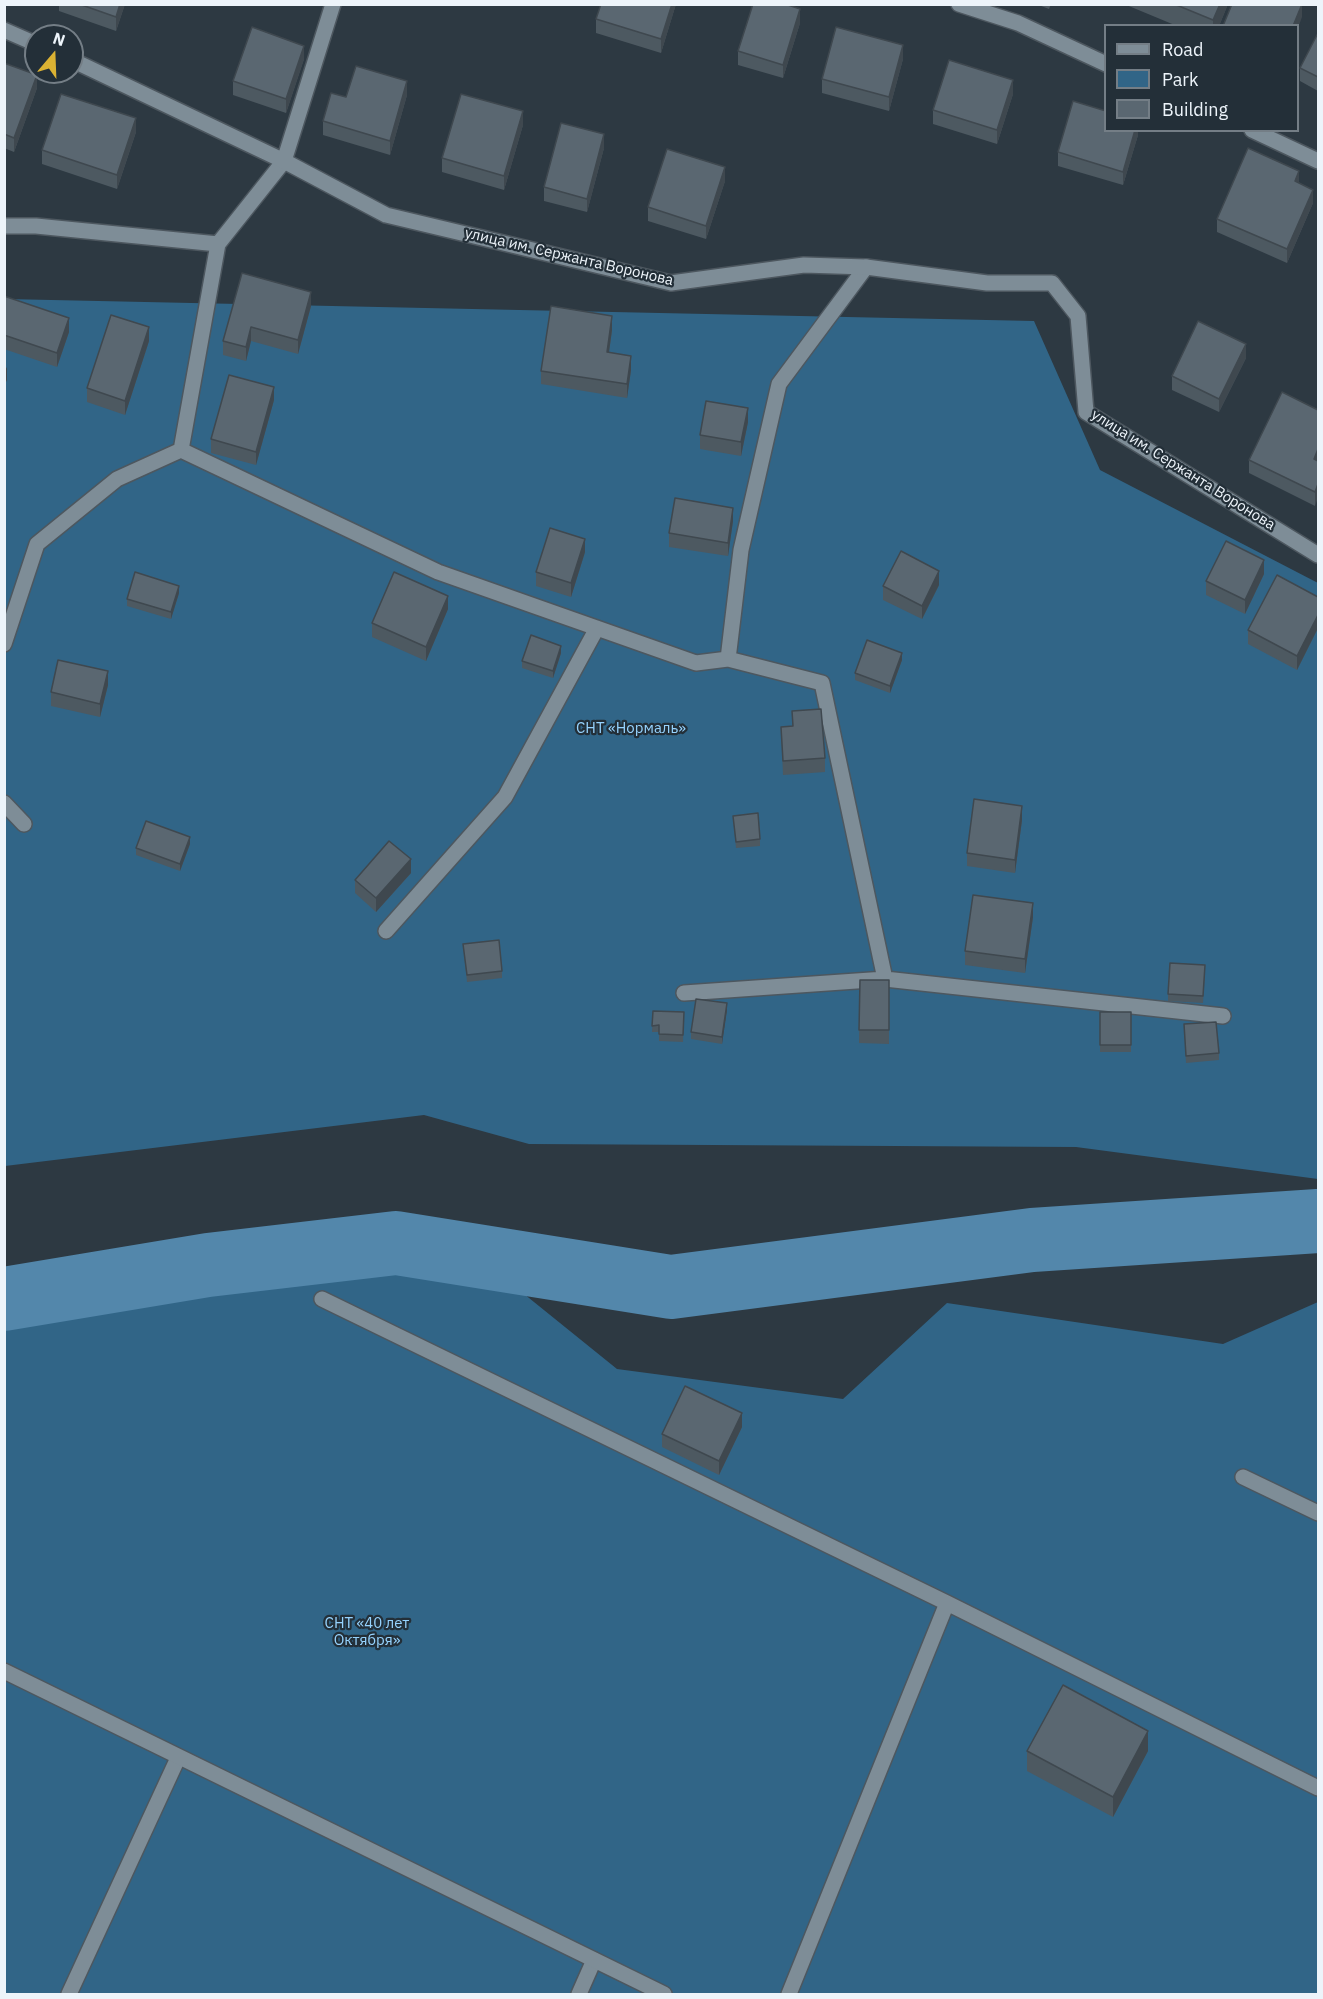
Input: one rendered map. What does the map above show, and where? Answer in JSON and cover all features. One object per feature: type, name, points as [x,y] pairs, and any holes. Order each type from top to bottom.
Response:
[{"type":"street","points":[[181,450],[218,244],[284,161],[333,4]]},
{"type":"street","points":[[959,4],[1018,24],[1104,63]]},
{"type":"street","points":[[4,30],[24,39]]},
{"type":"street","name":"улица им. Сержанта Воронова","points":[[84,66],[284,161],[386,215],[671,283],[804,265],[866,267],[987,283],[1052,284],[1078,316],[1086,412],[1318,555]]},
{"type":"street","points":[[1256,132],[1318,161]]},
{"type":"street","points":[[4,226],[36,226],[218,244]]},
{"type":"street","points":[[728,659],[741,550],[779,384],[866,267]]},
{"type":"street","points":[[4,644],[37,544],[117,479],[181,450],[438,572],[696,663],[728,659],[822,683],[885,979]]},
{"type":"street","points":[[386,932],[505,797],[597,628]]},
{"type":"street","points":[[4,803],[24,824]]},
{"type":"street","points":[[684,993],[885,979],[1223,1016]]},
{"type":"street","points":[[322,1299],[1318,1788]]},
{"type":"street","points":[[1243,1477],[1318,1513]]},
{"type":"street","points":[[789,1995],[947,1604]]},
{"type":"street","points":[[4,1671],[664,1995]]},
{"type":"street","points":[[69,1995],[178,1758]]},
{"type":"street","points":[[579,1995],[594,1960]]},
{"type":"green space","name":"СНТ «Нормаль»","points":[[5,299],[1034,321],[1100,470],[1318,583],[1318,1179],[1076,1147],[529,1144],[424,1115],[5,1166]]},
{"type":"green space","name":"СНТ «40 лет Октября»","points":[[477,1256],[617,1369],[843,1399],[947,1303],[1223,1344],[1318,1302],[1318,1994],[5,1994],[4,1269]]},
{"type":"building","points":[[79,4],[120,4],[116,17]]},
{"type":"building","points":[[601,4],[672,4],[661,39],[596,19]]},
{"type":"building","points":[[753,4],[785,4],[800,9],[783,65],[738,51]]},
{"type":"building","points":[[1174,4],[1220,4],[1213,20]]},
{"type":"building","points":[[1232,4],[1302,4],[1294,24],[1224,24]]},
{"type":"building","points":[[252,27],[304,46],[286,99],[233,81]]},
{"type":"building","points":[[836,27],[903,45],[889,97],[822,79]]},
{"type":"building","points":[[1318,33],[1318,77],[1300,68]]},
{"type":"building","points":[[949,60],[1013,80],[997,130],[933,110]]},
{"type":"building","points":[[4,63],[24,70],[24,84],[34,84],[14,138],[4,134]]},
{"type":"building","points":[[356,66],[407,81],[390,141],[323,121],[331,93],[346,97]]},
{"type":"building","points":[[61,94],[136,118],[117,175],[42,150]]},
{"type":"building","points":[[461,94],[523,111],[504,176],[442,158]]},
{"type":"building","points":[[1073,101],[1104,110],[1104,132],[1134,132],[1123,172],[1058,152]]},
{"type":"building","points":[[561,123],[604,134],[587,199],[544,187]]},
{"type":"building","points":[[1248,148],[1299,171],[1295,181],[1313,190],[1287,249],[1217,219]]},
{"type":"building","points":[[667,149],[725,167],[706,226],[648,207]]},
{"type":"building","points":[[242,273],[311,292],[298,340],[251,327],[246,347],[223,341]]},
{"type":"building","points":[[4,296],[69,318],[57,353],[4,335]]},
{"type":"building","points":[[551,306],[612,316],[607,352],[631,356],[627,384],[541,371]]},
{"type":"building","points":[[111,315],[149,327],[125,401],[87,388]]},
{"type":"building","points":[[1198,321],[1246,344],[1219,399],[1172,376]]},
{"type":"building","points":[[229,375],[274,387],[256,452],[211,439]]},
{"type":"building","points":[[1282,392],[1318,410],[1318,449],[1314,459],[1318,461],[1318,484],[1315,492],[1249,460]]},
{"type":"building","points":[[706,401],[748,408],[741,442],[700,435]]},
{"type":"building","points":[[675,498],[733,508],[728,543],[669,533]]},
{"type":"building","points":[[550,528],[585,539],[571,583],[536,572]]},
{"type":"building","points":[[1226,541],[1264,560],[1245,600],[1206,581]]},
{"type":"building","points":[[901,551],[939,571],[922,606],[883,586]]},
{"type":"building","points":[[135,572],[179,586],[171,612],[127,599]]},
{"type":"building","points":[[394,572],[448,596],[426,647],[372,623]]},
{"type":"building","points":[[1277,575],[1318,597],[1318,615],[1297,656],[1248,630]]},
{"type":"building","points":[[531,635],[561,646],[553,671],[522,661]]},
{"type":"building","points":[[867,640],[902,653],[890,686],[855,673]]},
{"type":"building","points":[[58,660],[108,671],[100,704],[51,692]]},
{"type":"building","points":[[821,709],[825,758],[783,761],[781,727],[793,726],[792,711]]},
{"type":"building","points":[[974,799],[1022,806],[1015,860],[967,853]]},
{"type":"building","points":[[758,813],[760,839],[736,842],[733,816]]},
{"type":"building","points":[[146,821],[190,837],[180,864],[136,848]]},
{"type":"building","points":[[389,841],[411,859],[376,898],[355,880]]},
{"type":"building","points":[[973,895],[1033,903],[1025,959],[965,951]]},
{"type":"building","points":[[499,940],[502,971],[467,975],[463,944]]},
{"type":"building","points":[[1170,963],[1205,965],[1203,996],[1168,994]]},
{"type":"building","points":[[860,980],[889,980],[889,1030],[859,1030]]},
{"type":"building","points":[[696,999],[727,1003],[722,1037],[691,1032]]},
{"type":"building","points":[[653,1011],[684,1012],[683,1035],[659,1034],[659,1025],[652,1026]]},
{"type":"building","points":[[1100,1012],[1131,1012],[1131,1045],[1100,1045]]},
{"type":"building","points":[[1216,1022],[1219,1053],[1186,1056],[1184,1024]]},
{"type":"building","points":[[685,1386],[742,1413],[719,1461],[662,1434]]},
{"type":"building","points":[[1063,1685],[1148,1731],[1113,1797],[1027,1751]]},
{"type":"waterway","points":[[4,1299],[208,1265],[396,1243],[671,1287],[1032,1240],[1318,1221]]}]
